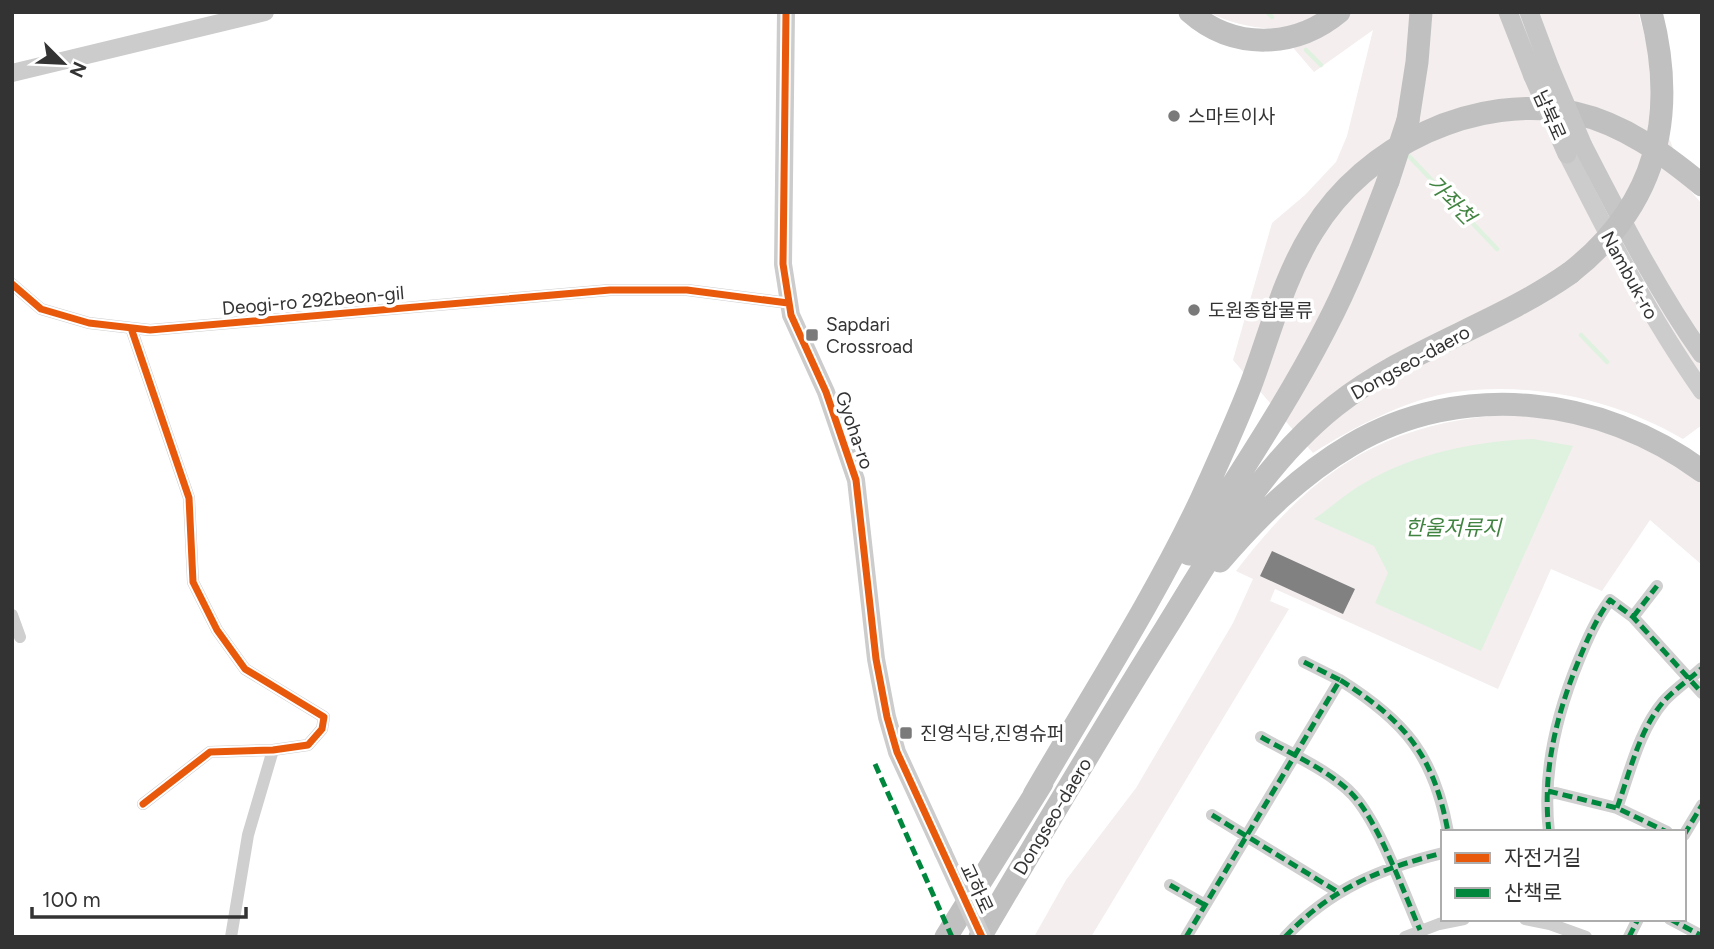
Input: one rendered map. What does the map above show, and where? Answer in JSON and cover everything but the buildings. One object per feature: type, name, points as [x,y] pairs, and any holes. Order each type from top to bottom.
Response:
[{"type":"highway","points":[[1190,12],[1199,20],[1225,32],[1250,39],[1273,41],[1297,37],[1318,28],[1339,12]]},
{"type":"highway","name":"Dongseo-daero","points":[[946,937],[1300,375],[1348,281],[1388,181],[1408,120],[1421,12]]},
{"type":"highway","name":"Dongseo-daero","points":[[981,937],[1135,676],[1232,521],[1263,480],[1317,422],[1351,394],[1387,370],[1527,300],[1570,273],[1591,257],[1620,225],[1633,204],[1653,159],[1659,134],[1662,77],[1659,42],[1651,12]]},
{"type":"highway","points":[[1034,796],[1181,541],[1217,466],[1250,386],[1290,272],[1314,228],[1344,191],[1368,169],[1415,138],[1457,120],[1499,111],[1535,108],[1577,114],[1615,127],[1661,152],[1702,185]]},
{"type":"highway","points":[[1135,676],[1212,571],[1279,498],[1340,451],[1403,420],[1430,412],[1478,405],[1531,404],[1558,408],[1586,414],[1646,436],[1702,471]]},
{"type":"main road","points":[[1508,12],[1541,72]]},
{"type":"main road","points":[[1529,12],[1541,72]]},
{"type":"main road","name":"남북로","points":[[1541,72],[1575,150]]},
{"type":"main road","name":"Nambuk-ro","points":[[1575,150],[1702,354]]},
{"type":"street","points":[[12,73],[265,12]]},
{"type":"street","name":"Gyoha-ro","points":[[786,12],[783,264],[790,315],[826,392],[856,480],[876,659],[887,717],[897,752],[943,852]]},
{"type":"street","name":"Nambuk-ro","points":[[1575,150],[1611,241],[1660,329],[1702,391]]},
{"type":"street","name":"Deogi-ro 292beon-gil","points":[[12,284],[41,309],[89,323],[149,330],[610,290],[687,290],[788,303]]},
{"type":"street","points":[[131,328],[189,498],[193,582],[217,629],[245,669],[324,717],[322,729],[308,745],[273,750],[210,752],[143,804]]},
{"type":"street","points":[[1633,617],[1657,586]]},
{"type":"street","points":[[1549,830],[1548,791],[1554,731],[1565,693],[1599,614],[1610,600],[1633,617],[1702,693]]},
{"type":"street","points":[[12,615],[20,637]]},
{"type":"street","points":[[1304,662],[1340,680],[1384,711],[1415,743],[1435,780],[1443,803],[1448,830]]},
{"type":"street","points":[[1617,808],[1642,738],[1654,714],[1666,699],[1702,668]]},
{"type":"street","points":[[1186,937],[1340,680]]},
{"type":"street","points":[[1261,737],[1352,794],[1364,810],[1420,930]]},
{"type":"street","points":[[231,937],[248,835],[273,750]]},
{"type":"street","points":[[1548,791],[1617,808],[1663,830]]},
{"type":"street","points":[[1686,832],[1702,805]]},
{"type":"street","points":[[1212,816],[1338,892]]},
{"type":"street","name":"교하로","points":[[943,852],[981,937]]},
{"type":"street","points":[[1285,937],[1338,892],[1392,867],[1441,854]]},
{"type":"street","points":[[1170,885],[1205,905]]},
{"type":"street","points":[[1405,937],[1420,930],[1456,921]]},
{"type":"street","points":[[1535,921],[1586,937]]},
{"type":"street","points":[[1629,937],[1637,921]]},
{"type":"street","points":[[1674,921],[1702,936]]},
{"type":"shaded area","points":[[1207,12],[1638,12],[1648,47],[1651,92],[1689,189],[1702,204],[1702,425],[1683,439],[1657,425],[1602,404],[1544,392],[1484,389],[1455,392],[1418,401],[1363,424],[1313,453],[1233,360],[1272,223],[1305,195],[1336,162],[1347,136],[1373,30],[1314,72],[1277,29],[1241,24]]},
{"type":"shaded area","points":[[1515,414],[1576,421],[1623,435],[1702,484],[1702,565],[1650,520],[1602,591],[1551,569],[1498,689],[1275,589],[1270,601],[1289,609],[1091,937],[1034,937],[1066,880],[1136,788],[1233,623],[1253,579],[1236,571],[1265,536],[1294,505],[1324,479],[1356,457],[1390,440],[1427,427]]},
{"type":"water","name":"한울저류지","points":[[1533,439],[1573,446],[1481,651],[1375,603],[1388,573],[1374,546],[1314,519],[1353,490],[1417,459],[1485,443]]},
{"type":"waterway","name":"가좌천","points":[[1267,12],[1272,17]]},
{"type":"waterway","name":"가좌천","points":[[1306,50],[1321,65]]},
{"type":"waterway","name":"가좌천","points":[[1406,153],[1497,249]]},
{"type":"waterway","name":"가좌천","points":[[1581,335],[1607,362]]},
{"type":"marked path","points":[[1633,617],[1657,586]]},
{"type":"marked path","points":[[1549,830],[1547,788],[1557,724],[1581,654],[1610,600],[1633,617],[1702,693]]},
{"type":"marked path","points":[[1304,662],[1340,680]]},
{"type":"marked path","points":[[1617,808],[1636,752],[1655,712],[1702,668]]},
{"type":"marked path","points":[[1186,937],[1340,680],[1382,710],[1413,742],[1434,782],[1448,830]]},
{"type":"marked path","points":[[1261,737],[1322,770],[1344,786],[1363,807],[1399,878],[1420,930]]},
{"type":"marked path","points":[[875,764],[952,937]]},
{"type":"marked path","points":[[1548,791],[1617,808],[1663,830]]},
{"type":"marked path","points":[[1686,832],[1702,805]]},
{"type":"marked path","points":[[1212,815],[1338,892]]},
{"type":"marked path","points":[[1285,937],[1302,920],[1338,893],[1398,866],[1441,854]]},
{"type":"marked path","points":[[1170,885],[1205,905]]},
{"type":"marked path","points":[[1629,937],[1637,921]]},
{"type":"marked path","points":[[1674,921],[1702,936]]},
{"type":"cycle path","points":[[786,12],[783,264],[791,315],[826,392],[856,480],[876,659],[897,752],[982,937]]},
{"type":"cycle path","points":[[12,284],[41,309],[89,323],[150,330],[610,290],[687,290],[788,303]]},
{"type":"cycle path","points":[[131,328],[189,498],[193,582],[217,630],[245,669],[324,717],[322,729],[308,745],[273,750],[210,752],[143,804]]},
{"type":"place","name":"스마트이사","points":[[1174,116]]},
{"type":"place","name":"도원종합물류","points":[[1194,310]]},
{"type":"place","name":"Sapdari Crossroad","points":[[812,335]]},
{"type":"place","name":"진영식당,진영슈퍼","points":[[906,733]]}]
